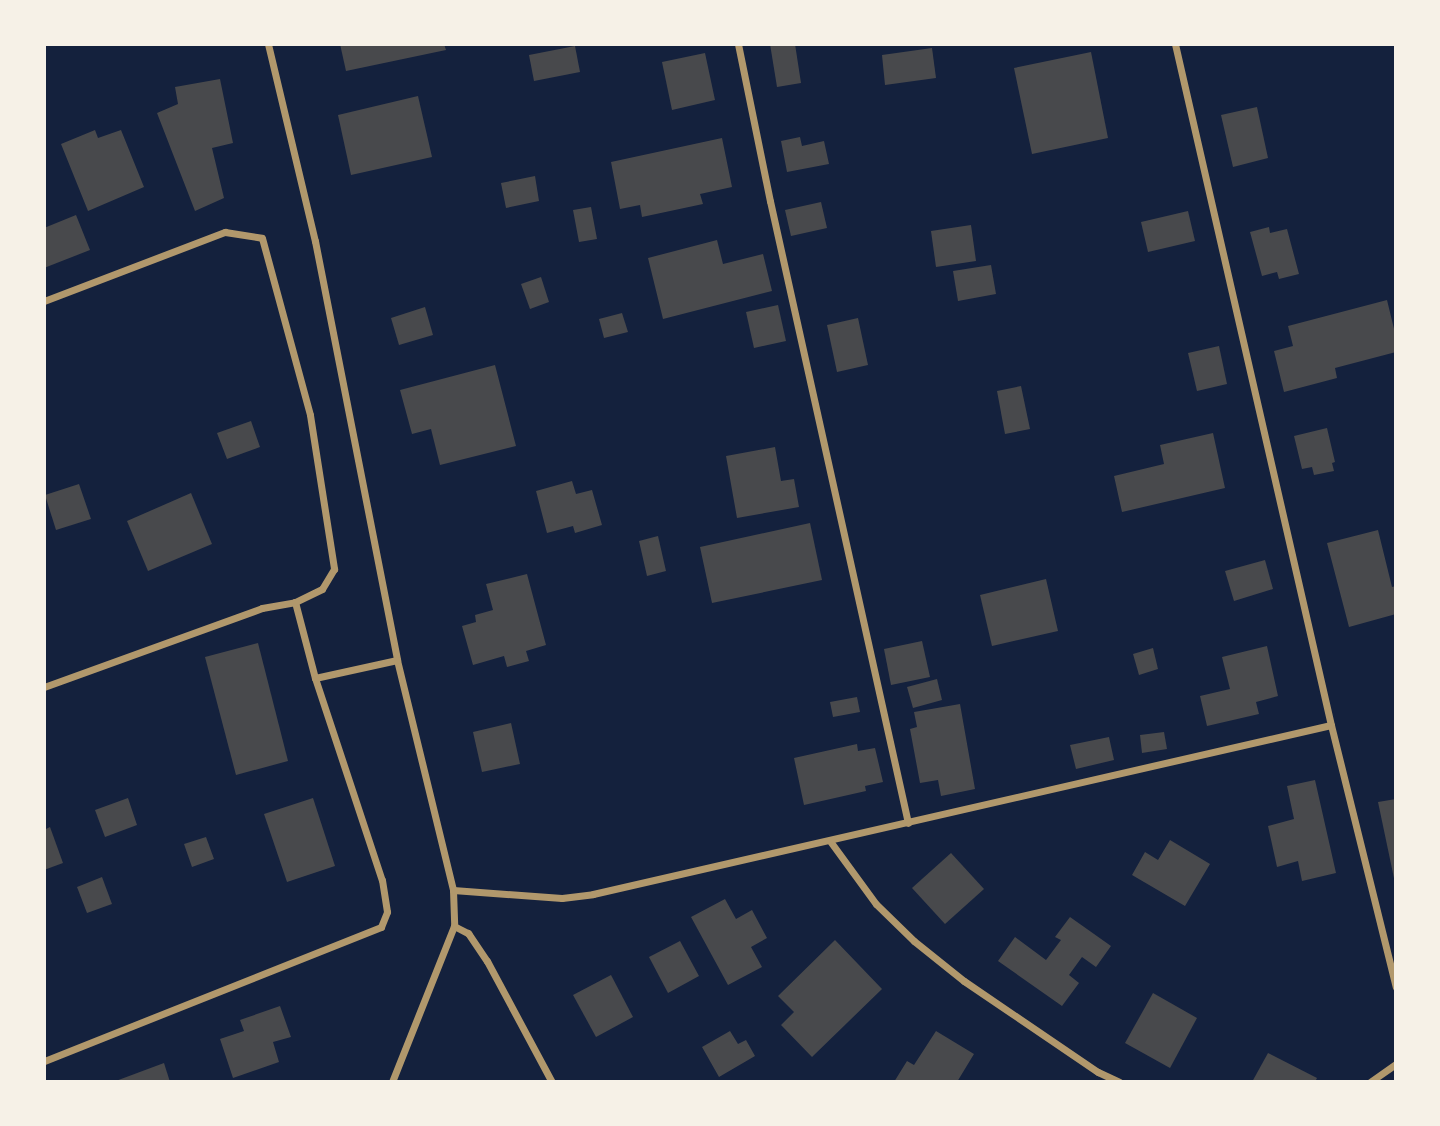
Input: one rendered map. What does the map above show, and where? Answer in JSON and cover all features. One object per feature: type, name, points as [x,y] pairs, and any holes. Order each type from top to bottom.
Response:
[{"type":"street","points":[[268,44],[315,241],[397,660],[453,890],[454,926],[392,1082]]},
{"type":"street","points":[[738,44],[770,201],[908,823]]},
{"type":"street","points":[[1175,44],[1331,725],[1396,987]]},
{"type":"street","points":[[44,301],[225,232],[262,237],[310,415],[334,569],[322,589],[295,602],[262,608],[44,687]]},
{"type":"street","points":[[44,1061],[381,927],[387,912],[382,880],[315,678],[295,602]]},
{"type":"street","points":[[315,678],[397,660]]},
{"type":"street","points":[[453,890],[562,898],[830,841],[1331,725]]},
{"type":"street","points":[[830,841],[876,904],[914,941],[964,981],[1098,1072],[1119,1082]]},
{"type":"street","points":[[454,926],[468,933],[486,961],[552,1082]]},
{"type":"street","points":[[1370,1082],[1396,1064]]},
{"type":"building","points":[[340,44],[444,44],[446,50],[346,71]]},
{"type":"building","points":[[770,44],[795,44],[801,83],[777,87]]},
{"type":"building","points":[[575,46],[580,72],[534,81],[529,55]]},
{"type":"building","points":[[932,48],[936,78],[885,85],[882,55]]},
{"type":"building","points":[[1091,52],[1108,138],[1032,154],[1014,68]]},
{"type":"building","points":[[705,53],[715,100],[672,110],[662,62]]},
{"type":"building","points":[[220,79],[233,143],[212,148],[224,198],[195,211],[157,113],[178,104],[175,87]]},
{"type":"building","points":[[418,96],[432,157],[351,175],[338,115]]},
{"type":"building","points":[[1257,107],[1268,158],[1233,167],[1221,115]]},
{"type":"building","points":[[95,130],[98,138],[121,130],[144,187],[88,211],[61,144]]},
{"type":"building","points":[[800,137],[802,146],[824,141],[829,164],[787,172],[781,141]]},
{"type":"building","points":[[722,138],[732,187],[700,194],[703,204],[642,217],[640,205],[620,209],[611,162]]},
{"type":"building","points":[[535,176],[539,201],[506,208],[501,183]]},
{"type":"building","points":[[821,202],[827,228],[791,236],[785,210]]},
{"type":"building","points":[[591,207],[597,239],[579,242],[573,210]]},
{"type":"building","points":[[1188,211],[1195,241],[1148,252],[1141,222]]},
{"type":"building","points":[[76,215],[90,250],[44,268],[44,228]]},
{"type":"building","points":[[971,225],[976,261],[936,267],[931,231]]},
{"type":"building","points":[[1269,227],[1270,233],[1287,229],[1299,274],[1279,279],[1277,272],[1262,276],[1250,232]]},
{"type":"building","points":[[717,240],[723,264],[763,254],[772,291],[663,319],[648,258]]},
{"type":"building","points":[[991,265],[996,294],[958,301],[953,271]]},
{"type":"building","points":[[541,277],[549,302],[530,309],[521,284]]},
{"type":"building","points":[[1387,300],[1396,337],[1396,352],[1335,368],[1337,378],[1284,392],[1274,351],[1293,346],[1288,326]]},
{"type":"building","points":[[778,305],[786,341],[754,348],[746,312]]},
{"type":"building","points":[[425,307],[433,335],[399,345],[391,318]]},
{"type":"building","points":[[622,313],[628,332],[604,338],[599,319]]},
{"type":"building","points":[[858,318],[868,365],[837,372],[827,325]]},
{"type":"building","points":[[1219,346],[1227,384],[1197,391],[1188,353]]},
{"type":"building","points":[[495,365],[516,446],[440,465],[431,429],[412,434],[400,390]]},
{"type":"building","points":[[1021,386],[1030,429],[1005,434],[997,391]]},
{"type":"building","points":[[251,421],[260,447],[227,459],[217,433]]},
{"type":"building","points":[[1327,428],[1335,462],[1332,463],[1334,471],[1314,475],[1312,467],[1302,469],[1294,436]]},
{"type":"building","points":[[1213,433],[1225,488],[1122,512],[1114,476],[1164,464],[1160,445]]},
{"type":"building","points":[[775,447],[781,481],[794,479],[799,507],[737,518],[726,456]]},
{"type":"building","points":[[572,481],[576,494],[592,490],[602,525],[575,533],[573,526],[547,533],[536,491]]},
{"type":"building","points":[[79,484],[91,519],[56,530],[45,495]]},
{"type":"building","points":[[191,493],[212,544],[148,571],[127,521]]},
{"type":"building","points":[[810,523],[822,580],[712,603],[700,547]]},
{"type":"building","points":[[1378,530],[1392,587],[1396,586],[1396,614],[1349,627],[1327,543]]},
{"type":"building","points":[[658,536],[666,571],[647,576],[639,541]]},
{"type":"building","points":[[1265,560],[1273,589],[1234,601],[1225,571]]},
{"type":"building","points":[[527,574],[546,645],[526,651],[529,661],[507,667],[504,656],[473,665],[462,626],[476,622],[475,615],[493,610],[486,584]]},
{"type":"building","points":[[1046,579],[1058,631],[992,646],[980,595]]},
{"type":"building","points":[[922,641],[930,677],[891,685],[884,649]]},
{"type":"building","points":[[258,643],[288,761],[236,775],[205,657]]},
{"type":"building","points":[[1267,646],[1278,696],[1256,702],[1259,714],[1207,726],[1200,696],[1230,689],[1222,657]]},
{"type":"building","points":[[1153,648],[1158,669],[1139,675],[1133,654]]},
{"type":"building","points":[[937,679],[942,700],[913,708],[907,687]]},
{"type":"building","points":[[857,697],[860,712],[833,717],[830,702]]},
{"type":"building","points":[[960,704],[975,789],[941,796],[938,780],[920,783],[910,729],[917,727],[914,712]]},
{"type":"building","points":[[511,723],[520,764],[482,772],[473,732]]},
{"type":"building","points":[[1164,732],[1167,749],[1142,753],[1140,735]]},
{"type":"building","points":[[1109,737],[1114,760],[1076,769],[1070,745]]},
{"type":"building","points":[[857,744],[858,751],[875,748],[883,782],[865,786],[866,791],[804,805],[794,758]]},
{"type":"building","points":[[1315,780],[1336,873],[1302,881],[1298,861],[1277,867],[1268,826],[1294,819],[1287,786]]},
{"type":"building","points":[[128,798],[137,825],[105,837],[95,810]]},
{"type":"building","points":[[313,798],[335,866],[287,882],[264,814]]},
{"type":"building","points":[[1396,799],[1396,883],[1395,883],[1378,802]]},
{"type":"building","points":[[50,827],[63,863],[44,870],[44,830]]},
{"type":"building","points":[[206,837],[214,859],[192,867],[184,844]]},
{"type":"building","points":[[1170,840],[1210,864],[1185,906],[1132,875],[1145,852],[1158,860]]},
{"type":"building","points":[[951,853],[984,889],[945,924],[912,888]]},
{"type":"building","points":[[102,877],[112,904],[87,913],[77,887]]},
{"type":"building","points":[[725,899],[736,919],[752,910],[767,938],[751,947],[762,967],[728,985],[691,917]]},
{"type":"building","points":[[1070,917],[1111,946],[1096,967],[1082,957],[1069,975],[1079,983],[1062,1006],[998,961],[1015,937],[1046,960],[1061,940],[1055,937]]},
{"type":"building","points":[[835,940],[882,989],[812,1057],[781,1025],[794,1012],[778,996]]},
{"type":"building","points":[[680,941],[699,976],[668,993],[649,957]]},
{"type":"building","points":[[611,975],[633,1017],[596,1037],[573,995]]},
{"type":"building","points":[[1153,993],[1197,1018],[1170,1068],[1125,1043]]},
{"type":"building","points":[[280,1006],[291,1037],[273,1042],[279,1062],[233,1078],[220,1039],[244,1031],[240,1020]]},
{"type":"building","points":[[730,1031],[738,1044],[746,1040],[755,1056],[719,1077],[702,1047]]},
{"type":"building","points":[[936,1031],[974,1054],[957,1082],[894,1082],[907,1061],[914,1065]]},
{"type":"building","points":[[1268,1053],[1317,1078],[1315,1082],[1252,1082]]},
{"type":"building","points":[[164,1063],[170,1082],[113,1082]]}]
